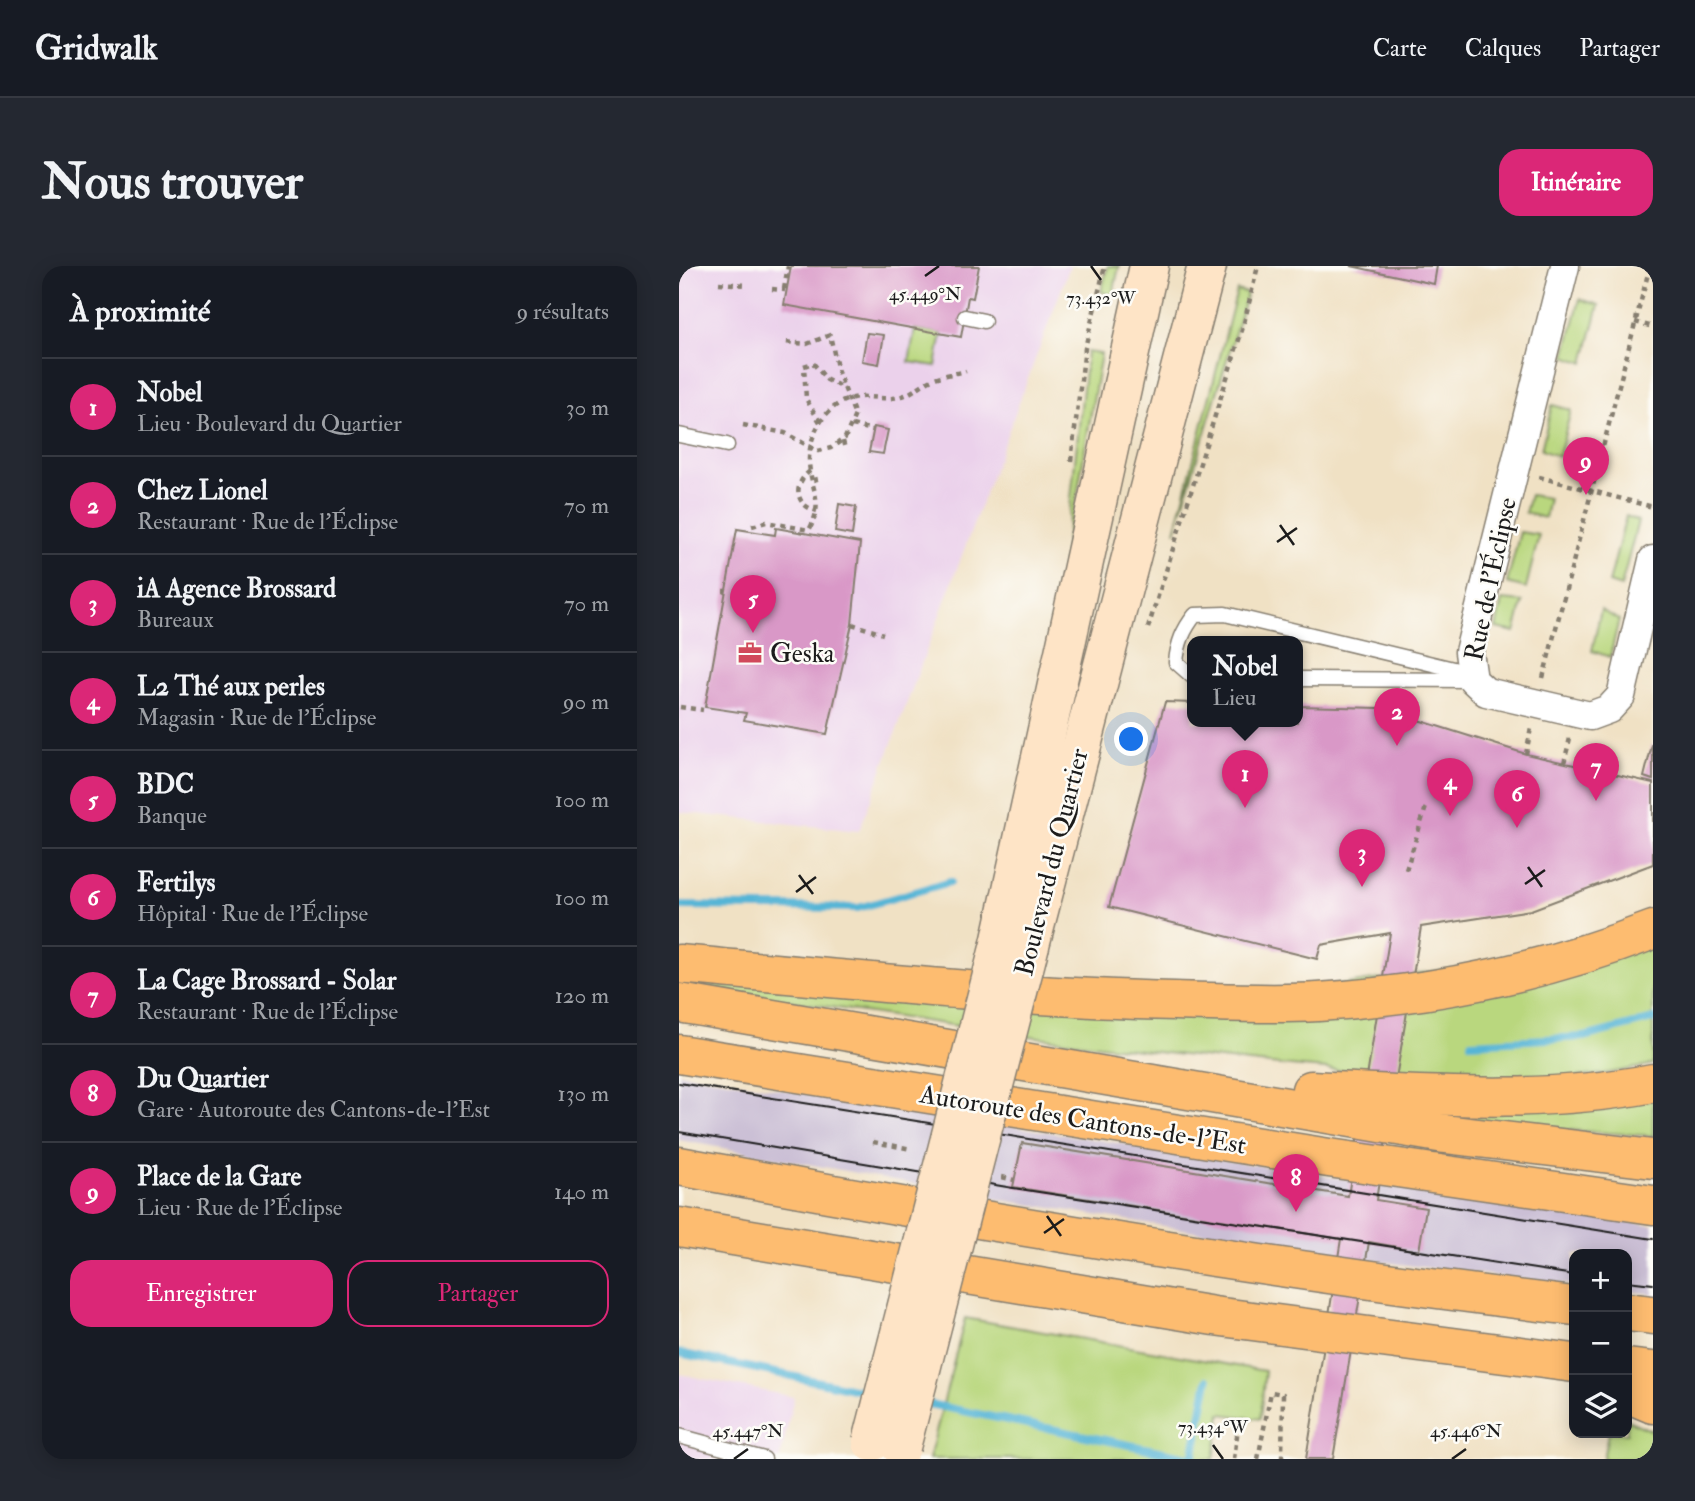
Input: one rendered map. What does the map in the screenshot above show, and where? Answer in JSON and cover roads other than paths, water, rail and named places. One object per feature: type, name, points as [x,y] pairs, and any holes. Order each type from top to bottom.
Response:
[{"type":"highway","points":[[679,964],[1086,998],[1315,1002],[1387,995],[1489,978],[1600,949],[1653,930]]},
{"type":"highway","points":[[679,1003],[1445,1134],[1653,1159]]},
{"type":"highway","name":"Autoroute des Cantons-de-l'Est","points":[[679,1054],[1329,1158],[1653,1205]]},
{"type":"highway","points":[[1159,1083],[1489,1098],[1578,1094],[1653,1083]]},
{"type":"highway","points":[[679,1166],[893,1205],[1401,1285],[1569,1305]]},
{"type":"highway","points":[[679,1227],[1226,1318],[1568,1364]]},
{"type":"highway","points":[[1632,1313],[1653,1315]]},
{"type":"highway","points":[[1632,1369],[1653,1371]]},
{"type":"highway","points":[[1632,1394],[1653,1404]]},
{"type":"main road","name":"Boulevard du Quartier","points":[[1015,944],[1149,266]]},
{"type":"main road","name":"Boulevard du Quartier","points":[[884,1452],[1015,944],[1207,266]]},
{"type":"street","name":"Rue de l'Éclipse","points":[[1565,266],[1469,652],[1471,677],[1486,692],[1590,716],[1609,709],[1621,696],[1653,560]]},
{"type":"lane","points":[[965,317],[984,321]]},
{"type":"lane","points":[[679,435],[727,445]]},
{"type":"lane","points":[[1187,672],[1176,662],[1178,648],[1185,628],[1195,615],[1207,613],[1225,614],[1471,677]]},
{"type":"lane","points":[[1303,679],[1471,677]]},
{"type":"lane","points":[[679,1436],[764,1459]]},
{"type":"waterway","points":[[679,906],[858,908],[950,882]]},
{"type":"waterway","points":[[1471,1043],[1584,1037],[1653,1019]]},
{"type":"waterway","points":[[679,1353],[873,1393]]},
{"type":"waterway","points":[[924,1403],[1193,1458],[1208,1380]]},
{"type":"tram line","points":[[679,1083],[1653,1239]]},
{"type":"tram line","points":[[679,1132],[1013,1188],[1569,1274]]},
{"type":"tram line","points":[[1632,1282],[1653,1284]]},
{"type":"place","name":"Place de la Gare","points":[[1586,495]]},
{"type":"place","name":"BDC","points":[[753,633]]},
{"type":"place","name":"Geska","points":[[750,653]]},
{"type":"place","name":"Chez Lionel","points":[[1397,746]]},
{"type":"place","name":"La Cage Brossard - Solar","points":[[1596,801]]},
{"type":"place","name":"Nobel","points":[[1245,808]]},
{"type":"place","name":"L2 Thé aux perles","points":[[1450,816]]},
{"type":"place","name":"Fertilys","points":[[1517,828]]},
{"type":"place","name":"iA Agence Brossard","points":[[1362,887]]},
{"type":"place","name":"Du Quartier","points":[[1296,1212]]}]
